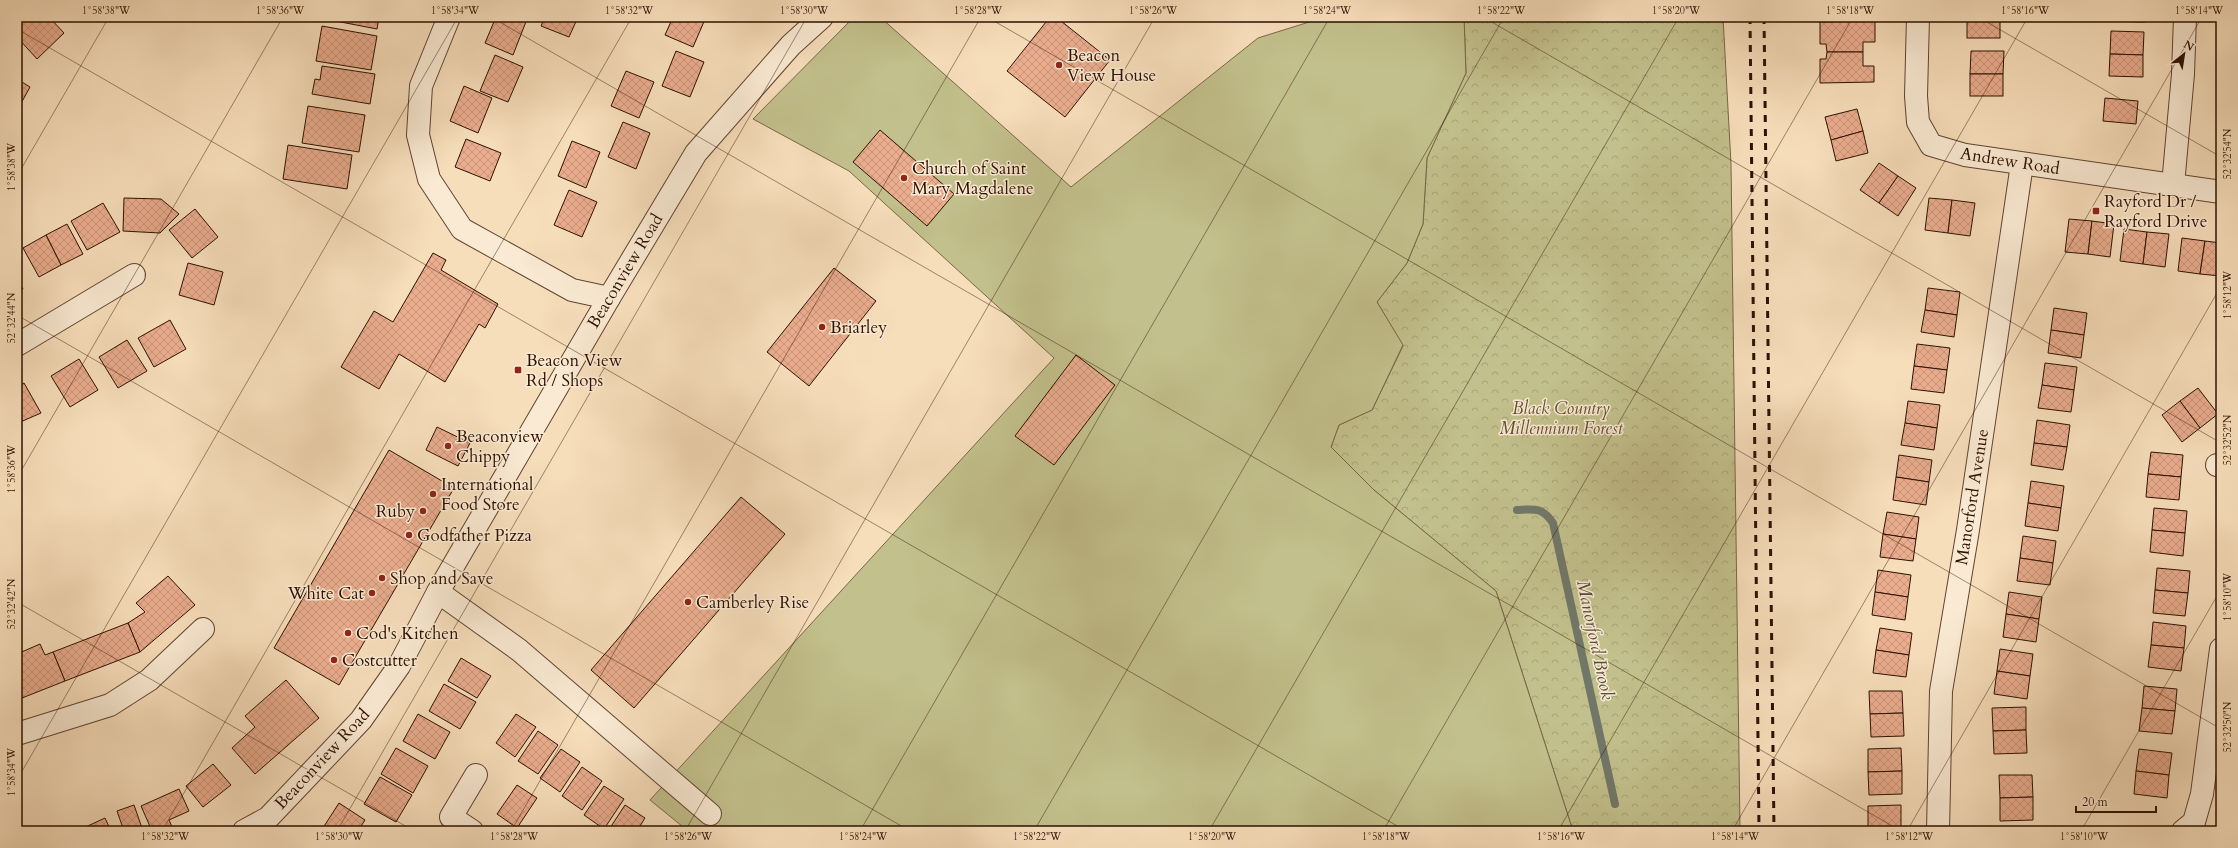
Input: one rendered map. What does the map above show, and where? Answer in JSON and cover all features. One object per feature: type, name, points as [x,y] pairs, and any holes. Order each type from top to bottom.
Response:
[{"type":"street","points":[[449,17],[421,86],[418,135],[429,179],[462,229],[572,290],[609,298]]},
{"type":"street","name":"Beaconview Road","points":[[244,831],[272,824],[361,720],[399,666],[438,592],[609,298],[696,153],[791,45],[822,17]]},
{"type":"street","name":"Andrew Road","points":[[1918,17],[1916,96],[1918,122],[1931,145],[1965,155],[2221,192]]},
{"type":"street","points":[[2173,185],[2183,74],[2185,17]]},
{"type":"street","name":"Manorford Avenue","points":[[1938,831],[1941,691],[1968,530],[2022,164]]},
{"type":"street","points":[[17,345],[134,275]]},
{"type":"street","points":[[438,592],[519,650],[710,814]]},
{"type":"street","points":[[17,734],[110,705],[149,680],[203,629]]},
{"type":"street","points":[[2182,831],[2194,822],[2202,794],[2221,649]]},
{"type":"street","points":[[472,831],[451,817],[476,775]]},
{"type":"green space","points":[[854,17],[880,17],[1071,187],[1258,38],[1325,17],[1464,17],[1466,73],[1427,158],[1423,224],[1407,263],[1377,302],[1403,345],[1372,410],[1339,425],[1331,447],[1374,490],[1496,591],[1573,831],[688,831],[650,800],[1054,358],[849,171],[753,119]]},
{"type":"green space","name":"Black Country Millennium Forest","points":[[1464,17],[1723,17],[1731,164],[1740,831],[1573,831],[1496,591],[1374,490],[1331,447],[1339,425],[1372,410],[1403,346],[1377,302],[1407,263],[1423,224],[1427,158],[1466,73]]},
{"type":"building","points":[[21,17],[49,17],[64,33],[37,59],[17,37],[17,21]]},
{"type":"building","points":[[315,17],[379,17],[377,29]]},
{"type":"building","points":[[496,17],[521,17],[527,19],[513,55],[485,43]]},
{"type":"building","points":[[545,17],[578,17],[569,37],[541,26]]},
{"type":"building","points":[[673,17],[706,17],[693,47],[665,35]]},
{"type":"building","name":"Beacon View House","points":[[1050,17],[1056,17],[1110,60],[1065,117],[1007,71]]},
{"type":"building","points":[[1967,17],[2000,17],[2000,38],[1967,38]]},
{"type":"building","points":[[2113,17],[2146,17],[2145,22],[2112,21]]},
{"type":"building","points":[[1875,21],[1875,42],[1863,42],[1863,52],[1827,52],[1826,44],[1820,44],[1820,22]]},
{"type":"building","points":[[322,26],[377,36],[371,70],[316,61]]},
{"type":"building","points":[[2111,31],[2144,32],[2143,55],[2110,54]]},
{"type":"building","points":[[676,51],[704,62],[690,97],[662,86]]},
{"type":"building","points":[[1971,51],[2004,51],[2003,74],[1970,74]]},
{"type":"building","points":[[1827,52],[1863,52],[1863,66],[1874,66],[1874,82],[1820,83],[1820,59],[1826,59]]},
{"type":"building","points":[[2110,54],[2143,55],[2143,77],[2109,76]]},
{"type":"building","points":[[495,55],[523,67],[508,102],[480,91]]},
{"type":"building","points":[[17,63],[22,65],[17,76]]},
{"type":"building","points":[[322,66],[375,74],[370,104],[312,94],[315,79],[320,80]]},
{"type":"building","points":[[626,71],[654,82],[639,118],[611,106]]},
{"type":"building","points":[[1970,74],[2003,74],[2003,96],[1970,96]]},
{"type":"building","points":[[17,79],[30,87],[19,107],[17,106]]},
{"type":"building","points":[[464,86],[492,98],[478,133],[450,121]]},
{"type":"building","points":[[2105,98],[2138,101],[2136,124],[2103,121]]},
{"type":"building","points":[[308,106],[365,115],[359,152],[302,143]]},
{"type":"building","points":[[1857,109],[1863,131],[1831,140],[1825,117]]},
{"type":"building","points":[[623,122],[650,133],[636,169],[608,157]]},
{"type":"building","name":"Church of Saint Mary Magdalene","points":[[880,130],[954,194],[927,226],[853,162]]},
{"type":"building","points":[[1863,131],[1868,153],[1836,161],[1831,140]]},
{"type":"building","points":[[466,139],[501,153],[490,181],[455,167]]},
{"type":"building","points":[[572,141],[600,152],[586,188],[558,176]]},
{"type":"building","points":[[288,145],[352,155],[347,189],[283,179]]},
{"type":"building","points":[[1879,163],[1898,176],[1879,203],[1860,190]]},
{"type":"building","points":[[1898,176],[1916,188],[1898,216],[1879,203]]},
{"type":"building","points":[[569,190],[597,202],[582,237],[554,225]]},
{"type":"building","points":[[124,198],[161,199],[179,214],[160,233],[123,231]]},
{"type":"building","points":[[1929,198],[1952,200],[1948,233],[1925,230]]},
{"type":"building","points":[[1952,200],[1975,203],[1970,236],[1948,233]]},
{"type":"building","points":[[103,203],[120,232],[87,250],[71,221]]},
{"type":"building","points":[[195,209],[218,237],[192,258],[169,230]]},
{"type":"building","points":[[2069,219],[2092,221],[2088,254],[2065,252]]},
{"type":"building","points":[[2092,221],[2114,224],[2110,257],[2088,254]]},
{"type":"building","points":[[67,224],[83,254],[61,265],[46,235]]},
{"type":"building","points":[[2124,229],[2147,232],[2143,264],[2120,261]]},
{"type":"building","points":[[2147,232],[2169,234],[2165,267],[2143,264]]},
{"type":"building","points":[[46,235],[61,265],[39,277],[23,248]]},
{"type":"building","points":[[2182,238],[2205,241],[2200,274],[2178,271]]},
{"type":"building","points":[[2205,241],[2221,243],[2221,276],[2200,274]]},
{"type":"building","points":[[433,253],[446,260],[441,270],[498,304],[485,328],[479,324],[445,382],[399,354],[379,389],[341,367],[374,311],[393,322]]},
{"type":"building","points":[[188,263],[223,272],[214,305],[179,295]]},
{"type":"building","name":"Briarley","points":[[834,268],[876,301],[809,386],[767,352]]},
{"type":"building","points":[[17,278],[23,289],[17,292]]},
{"type":"building","points":[[1928,288],[1960,292],[1957,315],[1925,310]]},
{"type":"building","points":[[2054,308],[2087,313],[2084,335],[2051,330]]},
{"type":"building","points":[[1925,310],[1957,315],[1954,337],[1921,332]]},
{"type":"building","points":[[170,320],[186,349],[154,367],[138,338]]},
{"type":"building","points":[[2051,330],[2084,335],[2081,358],[2048,353]]},
{"type":"building","points":[[127,340],[147,371],[118,388],[99,357]]},
{"type":"building","points":[[1917,344],[1950,348],[1947,370],[1914,366]]},
{"type":"building","points":[[1076,355],[1115,385],[1054,465],[1015,436]]},
{"type":"building","points":[[79,359],[98,390],[70,407],[51,376]]},
{"type":"building","points":[[2045,363],[2077,367],[2074,390],[2042,385]]},
{"type":"building","points":[[1914,366],[1947,370],[1944,393],[1911,389]]},
{"type":"building","points":[[24,383],[41,413],[18,423],[17,387]]},
{"type":"building","points":[[2042,385],[2074,390],[2071,412],[2038,408]]},
{"type":"building","points":[[2198,388],[2218,414],[2200,428],[2180,401]]},
{"type":"building","points":[[1908,401],[1940,405],[1937,428],[1905,423]]},
{"type":"building","points":[[2180,401],[2200,428],[2182,442],[2162,415]]},
{"type":"building","points":[[2037,420],[2070,425],[2067,447],[2034,443]]},
{"type":"building","points":[[1905,423],[1937,428],[1934,450],[1901,445]]},
{"type":"building","name":"Beaconview Chippy","points":[[437,427],[470,443],[458,466],[426,450]]},
{"type":"building","points":[[2034,443],[2067,447],[2063,470],[2031,465]]},
{"type":"building","points":[[389,450],[454,488],[339,685],[274,648]]},
{"type":"building","points":[[2151,452],[2183,455],[2181,477],[2148,474]]},
{"type":"building","points":[[1899,455],[1932,460],[1929,482],[1896,477]]},
{"type":"building","points":[[2148,474],[2181,477],[2179,500],[2146,497]]},
{"type":"building","points":[[1896,477],[1929,482],[1926,505],[1893,500]]},
{"type":"building","points":[[2031,481],[2064,486],[2061,508],[2028,503]]},
{"type":"building","name":"Camberley Rise","points":[[741,497],[785,534],[634,708],[591,670]]},
{"type":"building","points":[[2028,503],[2061,508],[2058,531],[2025,526]]},
{"type":"building","points":[[2154,508],[2187,511],[2185,533],[2152,530]]},
{"type":"building","points":[[1887,512],[1919,517],[1916,539],[1883,534]]},
{"type":"building","points":[[2152,530],[2185,533],[2183,556],[2150,552]]},
{"type":"building","points":[[1883,534],[1916,539],[1913,561],[1880,557]]},
{"type":"building","points":[[2023,536],[2056,541],[2053,563],[2020,558]]},
{"type":"building","points":[[2020,558],[2053,563],[2050,585],[2017,581]]},
{"type":"building","points":[[2157,568],[2190,571],[2188,593],[2155,590]]},
{"type":"building","points":[[1878,570],[1911,575],[1908,597],[1875,592]]},
{"type":"building","points":[[168,576],[195,605],[140,652],[128,623],[145,612],[136,603]]},
{"type":"building","points":[[2155,590],[2188,593],[2185,616],[2153,613]]},
{"type":"building","points":[[1875,592],[1908,597],[1905,620],[1872,615]]},
{"type":"building","points":[[2009,592],[2042,597],[2039,619],[2006,614]]},
{"type":"building","points":[[2006,614],[2039,619],[2036,642],[2003,637]]},
{"type":"building","points":[[2153,622],[2186,626],[2184,648],[2151,645]]},
{"type":"building","points":[[128,623],[140,652],[65,681],[53,652]]},
{"type":"building","points":[[1880,628],[1912,633],[1909,655],[1876,650]]},
{"type":"building","points":[[40,644],[45,655],[53,652],[65,681],[17,700],[17,654]]},
{"type":"building","points":[[2151,645],[2184,648],[2181,671],[2148,667]]},
{"type":"building","points":[[2000,649],[2033,654],[2030,676],[1997,671]]},
{"type":"building","points":[[1876,650],[1909,655],[1906,677],[1873,673]]},
{"type":"building","points":[[461,658],[491,676],[477,698],[448,681]]},
{"type":"building","points":[[1997,671],[2030,676],[2027,699],[1994,694]]},
{"type":"building","points":[[286,680],[319,718],[255,774],[232,748],[255,727],[245,716]]},
{"type":"building","points":[[444,684],[476,702],[460,729],[429,711]]},
{"type":"building","points":[[2144,686],[2177,689],[2175,711],[2142,708]]},
{"type":"building","points":[[1869,691],[1902,691],[1903,713],[1870,714]]},
{"type":"building","points":[[2026,707],[2026,730],[1993,731],[1992,708]]},
{"type":"building","points":[[2142,708],[2175,711],[2172,734],[2139,731]]},
{"type":"building","points":[[1903,713],[1904,736],[1871,737],[1870,714]]},
{"type":"building","points":[[418,714],[450,732],[435,759],[403,741]]},
{"type":"building","points":[[516,714],[536,727],[515,757],[496,743]]},
{"type":"building","points":[[2026,730],[2027,753],[1994,754],[1993,731]]},
{"type":"building","points":[[538,731],[558,745],[538,774],[518,761]]},
{"type":"building","points":[[396,748],[428,766],[413,793],[381,774]]},
{"type":"building","points":[[1901,748],[1902,771],[1868,772],[1868,749]]},
{"type":"building","points":[[561,749],[580,762],[560,792],[540,778]]},
{"type":"building","points":[[2139,749],[2172,753],[2169,775],[2136,771]]},
{"type":"building","points":[[213,764],[231,785],[203,807],[186,786]]},
{"type":"building","points":[[582,767],[602,781],[582,810],[562,796]]},
{"type":"building","points":[[1902,771],[1902,794],[1869,795],[1868,772]]},
{"type":"building","points":[[2136,771],[2169,775],[2167,798],[2134,794]]},
{"type":"building","points":[[1999,775],[2032,775],[2033,797],[2000,798]]},
{"type":"building","points":[[380,777],[412,795],[396,822],[364,804]]},
{"type":"building","points":[[517,785],[537,798],[517,828],[497,814]]},
{"type":"building","points":[[604,786],[624,799],[604,829],[584,815]]},
{"type":"building","points":[[179,789],[189,811],[169,820],[173,829],[152,831],[141,806]]},
{"type":"building","points":[[2033,797],[2033,820],[2000,821],[2000,798]]},
{"type":"building","points":[[339,803],[365,820],[358,831],[321,831]]},
{"type":"building","points":[[134,805],[143,831],[124,831],[117,811]]},
{"type":"building","points":[[625,805],[645,818],[637,831],[608,831]]},
{"type":"building","points":[[1901,805],[1901,828],[1868,829],[1868,806]]},
{"type":"building","points":[[105,818],[111,831],[77,831]]},
{"type":"building","points":[[1901,828],[1901,831],[1868,831],[1868,829]]},
{"type":"waterway","name":"Manorford Brook","points":[[1517,510],[1538,510],[1545,514],[1553,523],[1615,804]]},
{"type":"railway","points":[[1750,17],[1759,831]]},
{"type":"railway","points":[[1764,17],[1774,831]]},
{"type":"place","name":"Beacon View House","points":[[1059,65]]},
{"type":"place","name":"Church of Saint Mary Magdalene","points":[[904,178]]},
{"type":"place","name":"Rayford Dr / Rayford Drive","points":[[2096,211]]},
{"type":"place","name":"Briarley","points":[[822,327]]},
{"type":"place","name":"Beacon View Rd / Shops","points":[[518,370]]},
{"type":"place","name":"Beaconview Chippy","points":[[448,446]]},
{"type":"place","name":"International Food Store","points":[[433,494]]},
{"type":"place","name":"Ruby","points":[[423,511]]},
{"type":"place","name":"Godfather Pizza","points":[[409,535]]},
{"type":"place","name":"Shop and Save","points":[[382,578]]},
{"type":"place","name":"White Cat","points":[[372,593]]},
{"type":"place","name":"Camberley Rise","points":[[688,602]]},
{"type":"place","name":"Cod's Kitchen","points":[[348,633]]},
{"type":"place","name":"Costcutter","points":[[334,660]]}]
